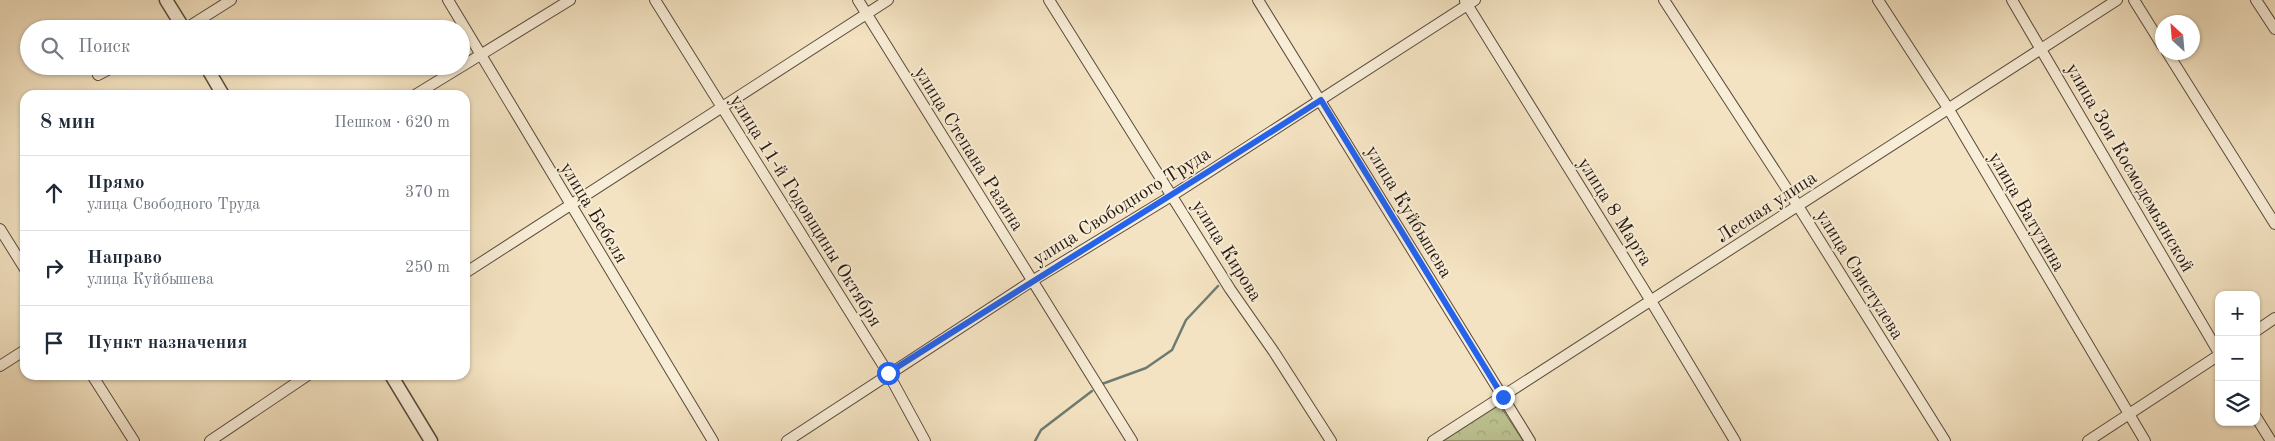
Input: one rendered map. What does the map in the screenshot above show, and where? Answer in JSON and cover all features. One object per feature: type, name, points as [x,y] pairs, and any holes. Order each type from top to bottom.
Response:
[{"type":"street","points":[[166,0],[178,20]]},
{"type":"street","points":[[199,20],[231,0]]},
{"type":"street","name":"улица Бебеля","points":[[448,0],[460,20]]},
{"type":"street","points":[[470,62],[570,0]]},
{"type":"street","name":"улица 11-й Годовщины Октября","points":[[655,0],[888,373],[925,441]]},
{"type":"street","name":"улица Степана Разина","points":[[858,0],[1132,441]]},
{"type":"street","points":[[470,269],[888,0]]},
{"type":"street","name":"улица Кирова","points":[[1049,0],[1230,288],[1331,441]]},
{"type":"street","name":"улица Куйбышева","points":[[1258,0],[1530,441]]},
{"type":"street","name":"улица Свистулева","points":[[1664,0],[1798,206],[1945,441]]},
{"type":"street","name":"улица Ватутина","points":[[1878,0],[1948,108],[2128,416],[2145,441]]},
{"type":"street","name":"улица Зои Космодемьянской","points":[[2012,0],[2215,347]]},
{"type":"street","name":"Лесная улица","points":[[1433,441],[2117,0]]},
{"type":"street","points":[[2134,0],[2155,34]]},
{"type":"street","points":[[2256,0],[2275,29]]},
{"type":"street","name":"улица Свободного Труда","points":[[787,441],[888,373],[1032,281],[1173,195],[1469,2]]},
{"type":"street","name":"улица 8 Марта","points":[[1469,2],[1735,441]]},
{"type":"street","name":"улица Бебеля","points":[[470,37],[713,441]]},
{"type":"street","points":[[2172,60],[2275,224]]},
{"type":"street","points":[[211,75],[220,90]]},
{"type":"street","points":[[423,90],[448,75]]},
{"type":"street","points":[[0,230],[20,261]]},
{"type":"street","points":[[2260,327],[2275,318]]},
{"type":"street","points":[[0,366],[20,353]]},
{"type":"street","points":[[2088,441],[2215,357]]},
{"type":"street","points":[[95,380],[134,441]]},
{"type":"street","points":[[210,441],[301,380]]},
{"type":"street","points":[[394,380],[431,441]]},
{"type":"street","points":[[2260,424],[2270,441]]},
{"type":"green space","points":[[1499,404],[1523,441],[1439,441]]},
{"type":"waterway","points":[[1102,384],[1146,368],[1172,350],[1186,320],[1218,286]]},
{"type":"waterway","points":[[1035,441],[1041,430],[1092,391]]},
{"type":"route","points":[[888,373],[1321,100],[1503,397]]}]
